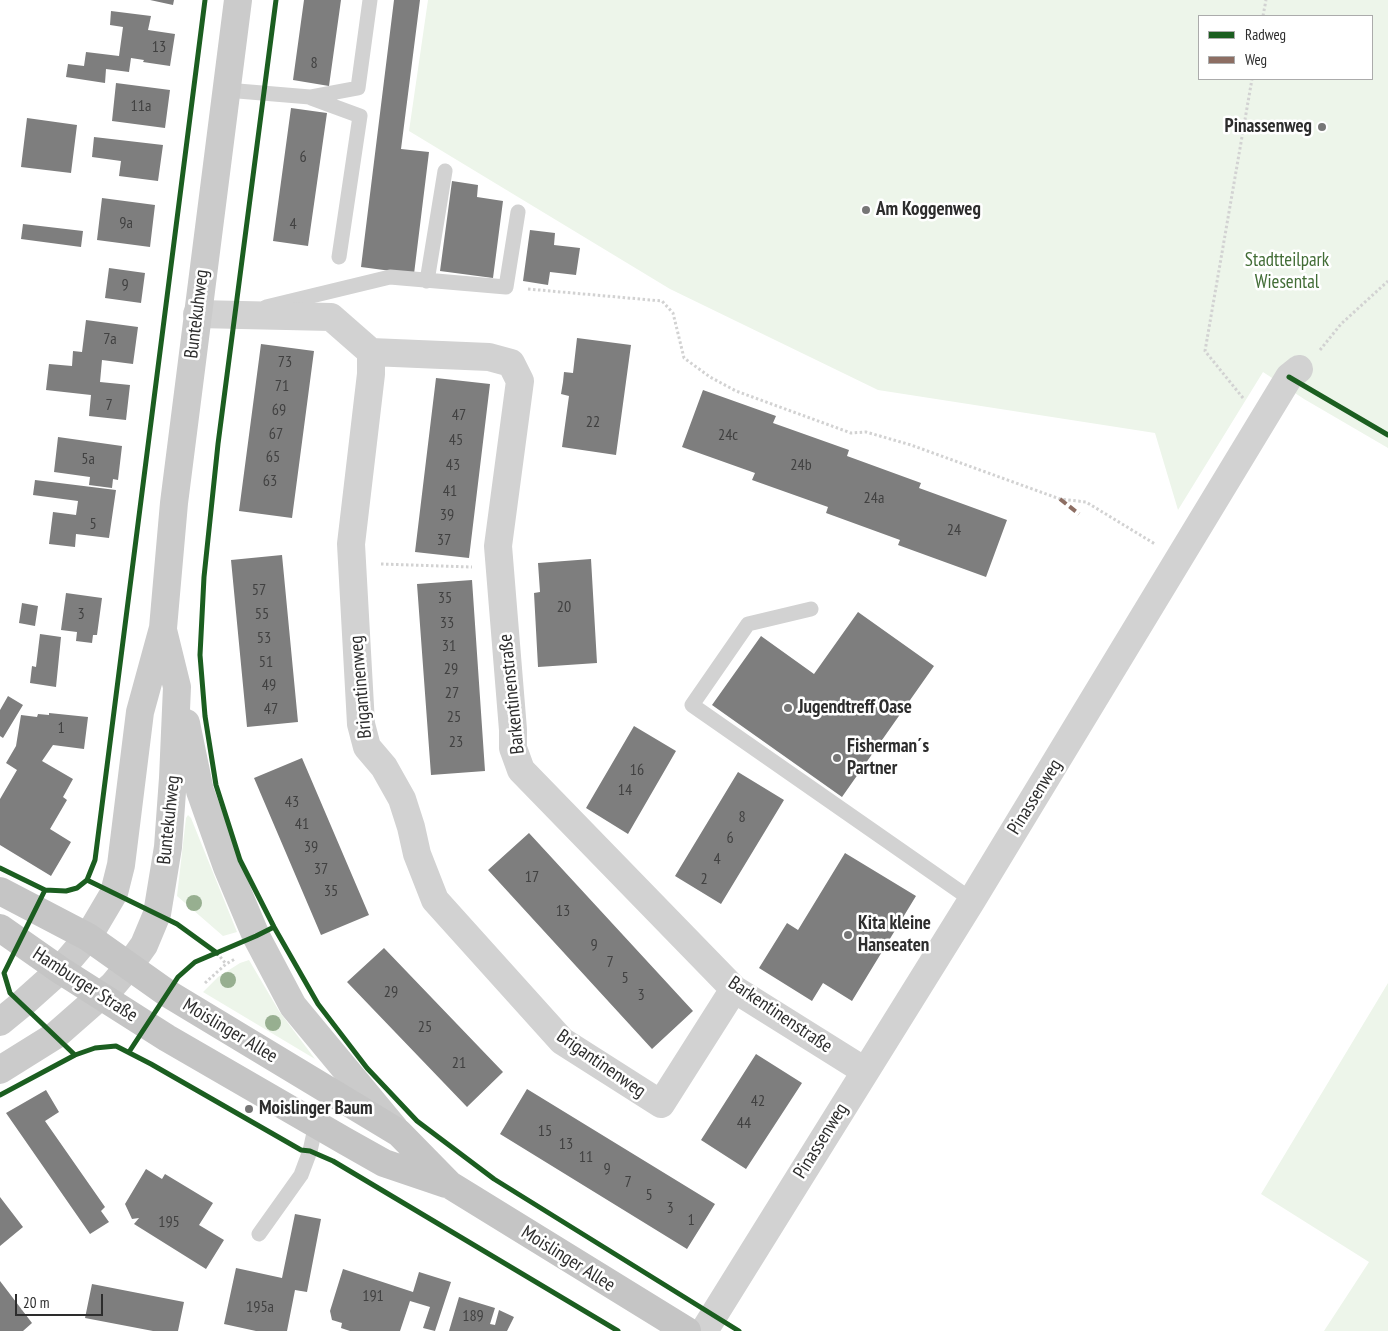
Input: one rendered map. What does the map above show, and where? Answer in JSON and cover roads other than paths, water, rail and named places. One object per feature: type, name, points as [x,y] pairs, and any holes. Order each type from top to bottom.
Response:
[{"type":"main road","name":"Buntekuhweg","points":[[0,1022],[60,970],[88,937],[114,893],[120,865],[140,712],[163,628],[174,502],[238,0]]},
{"type":"main road","name":"Buntekuhweg","points":[[0,1070],[56,1035],[101,996],[129,966],[144,945],[157,914],[168,847],[177,688],[163,628]]},
{"type":"main road","points":[[177,688],[188,730],[200,791],[227,867],[256,936],[292,1006],[399,1133]]},
{"type":"main road","name":"Moislinger Allee","points":[[0,891],[88,937],[167,993],[399,1133],[450,1185],[687,1331]]},
{"type":"main road","name":"Hamburger Straße","points":[[0,928],[60,970],[146,1025]]},
{"type":"main road","name":"Moislinger Allee","points":[[146,1025],[384,1164],[450,1185]]},
{"type":"street","points":[[199,302],[235,314],[331,317],[371,352]]},
{"type":"street","name":"Brigantinenweg","points":[[371,352],[372,374],[351,544],[361,724],[367,747],[384,767],[402,800],[411,826],[417,854],[435,900],[562,1040],[661,1104],[734,989]]},
{"type":"street","name":"Barkentinenstraße","points":[[371,352],[489,357],[511,363],[520,381],[498,546],[514,748],[521,770],[734,989],[865,1071]]},
{"type":"street","name":"Pinassenweg","points":[[704,1331],[972,900],[1289,377],[1299,369]]},
{"type":"lane","points":[[310,98],[358,88],[370,0]]},
{"type":"lane","points":[[226,90],[310,98],[360,116],[339,257]]},
{"type":"lane","points":[[427,280],[445,171]]},
{"type":"lane","points":[[235,314],[390,277],[506,287],[518,212]]},
{"type":"lane","points":[[811,609],[748,624],[692,704],[972,900]]},
{"type":"lane","points":[[259,1234],[301,1175],[310,1151],[316,1124]]},
{"type":"place","name":"Pinassenweg","points":[[1322,127]]},
{"type":"place","name":"Am Koggenweg","points":[[866,210]]},
{"type":"place","name":"Jugendtreff Oase","points":[[788,708]]},
{"type":"place","name":"Fisherman´s Partner","points":[[837,758]]},
{"type":"place","name":"Kita kleine Hanseaten","points":[[848,935]]},
{"type":"place","name":"Moislinger Baum","points":[[249,1109]]},
{"type":"park label","name":"Stadtteilpark Wiesental","points":[[1287,272]]}]
